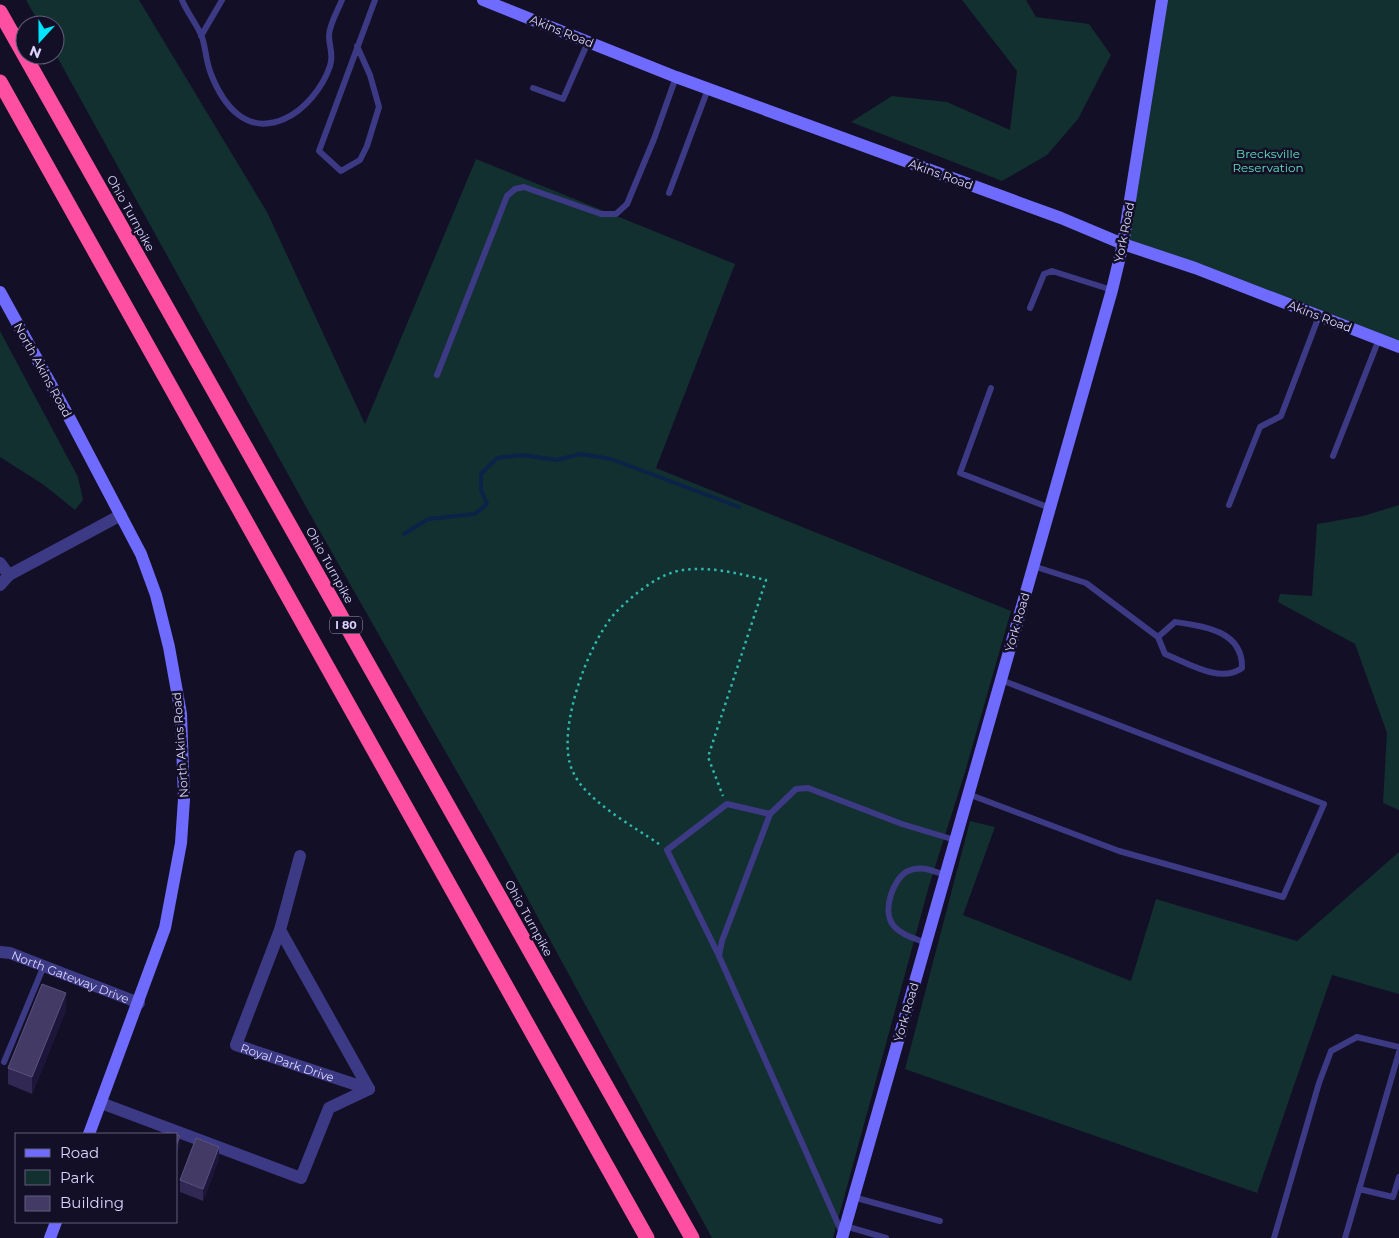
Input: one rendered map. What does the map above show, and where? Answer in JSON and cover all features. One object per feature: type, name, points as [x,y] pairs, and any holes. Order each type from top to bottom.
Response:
[{"type":"highway","name":"Ohio Turnpike","points":[[0,12],[692,1238]]},
{"type":"highway","name":"I 80","points":[[0,82],[647,1238]]},
{"type":"street","name":"Akins Road","points":[[483,0],[676,77],[1061,218],[1123,244],[1195,268],[1399,347]]},
{"type":"street","name":"York Road","points":[[843,1233],[1112,290],[1123,244],[1162,0]]},
{"type":"street","name":"North Akins Road","points":[[0,292],[141,554],[156,595],[172,657],[181,714],[184,799],[179,851],[165,928],[139,1003],[89,1133]]},
{"type":"street","points":[[0,585],[9,575],[121,515]]},
{"type":"street","points":[[0,563],[9,575]]},
{"type":"street","name":"Royal Park Drive","points":[[300,856],[280,930],[236,1045],[369,1089]]},
{"type":"street","points":[[101,1103],[301,1178],[329,1108],[369,1089],[280,930]]},
{"type":"street","name":"North Gateway Drive","points":[[0,952],[10,954],[139,1003]]},
{"type":"street","points":[[50,1238],[56,1223]]},
{"type":"lane","points":[[182,0],[201,36],[211,74],[230,108],[244,120],[260,125],[273,124],[288,118],[309,103],[329,67],[333,52],[329,35],[342,0]]},
{"type":"lane","points":[[201,36],[222,0]]},
{"type":"lane","points":[[357,46],[370,75],[379,107],[367,146],[360,160],[341,171],[319,150],[357,46],[375,0]]},
{"type":"lane","points":[[533,88],[563,99],[588,42]]},
{"type":"lane","points":[[437,375],[507,196],[515,189],[524,187],[601,214],[616,214],[627,204],[654,139],[676,77]]},
{"type":"lane","points":[[669,193],[708,89]]},
{"type":"lane","points":[[1030,308],[1044,274],[1052,271],[1112,290]]},
{"type":"lane","points":[[1229,505],[1260,427],[1281,416],[1320,316]]},
{"type":"lane","points":[[1333,456],[1379,339]]},
{"type":"lane","points":[[991,388],[960,473],[1050,508]]},
{"type":"lane","points":[[1033,566],[1086,583],[1158,637],[1166,654],[1218,674],[1234,674],[1242,668],[1242,654],[1232,640],[1208,627],[1175,622],[1158,637]]},
{"type":"lane","points":[[968,794],[1119,851],[1283,897],[1324,804],[1001,680]]},
{"type":"lane","points":[[719,956],[722,940],[770,814],[796,789],[808,788],[902,824],[955,840]]},
{"type":"lane","points":[[770,814],[726,804],[667,850],[719,956],[843,1233],[886,1238]]},
{"type":"lane","points":[[926,943],[901,933],[891,923],[887,911],[899,877],[909,870],[923,868],[945,875]]},
{"type":"lane","points":[[4,1062],[43,968]]},
{"type":"lane","points":[[1274,1238],[1319,1083],[1331,1051],[1357,1037],[1399,1047]]},
{"type":"lane","points":[[1345,1238],[1399,1052]]},
{"type":"lane","points":[[1359,1189],[1393,1197],[1399,1177]]},
{"type":"lane","points":[[854,1197],[940,1221]]},
{"type":"path","points":[[667,850],[589,794],[572,771],[568,748],[570,713],[591,651],[615,613],[651,583],[682,570],[731,572],[766,580],[708,757],[726,804]]},
{"type":"green space","points":[[26,0],[139,0],[267,212],[365,424],[476,159],[735,264],[656,468],[1011,611],[965,772],[929,886],[833,1238],[712,1238],[493,835],[310,514],[62,65],[65,65],[65,15],[34,15]]},
{"type":"green space","points":[[962,0],[1026,0],[1036,17],[1089,24],[1111,55],[1078,119],[1047,155],[1002,181],[851,122],[892,96],[947,102],[1010,130],[1017,71]]},
{"type":"green space","name":"Brecksville Reservation","points":[[1160,0],[1399,0],[1399,350],[1124,246]]},
{"type":"green space","points":[[0,331],[78,477],[83,500],[75,510],[44,485],[0,457]]},
{"type":"green space","points":[[1399,505],[1399,810],[1383,803],[1387,733],[1355,644],[1278,602],[1280,594],[1312,596],[1317,524],[1363,516]]},
{"type":"green space","points":[[970,821],[995,827],[963,915],[1131,981],[1156,899],[1297,941],[1399,852],[1399,994],[1332,975],[1257,1193],[905,1069]]},
{"type":"building","points":[[42,984],[66,993],[32,1077],[8,1068]]},
{"type":"building","points":[[196,1138],[219,1147],[203,1189],[180,1180]]},
{"type":"waterway","points":[[404,534],[428,519],[475,514],[487,504],[481,490],[481,474],[497,458],[522,455],[557,460],[580,454],[611,459],[739,507]]}]
